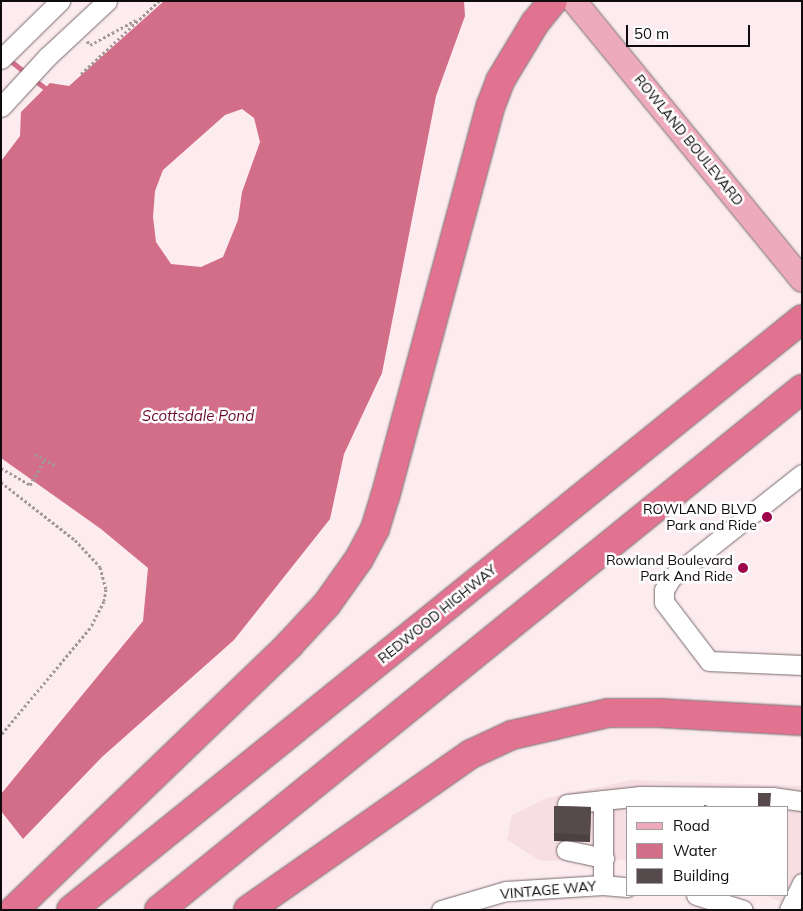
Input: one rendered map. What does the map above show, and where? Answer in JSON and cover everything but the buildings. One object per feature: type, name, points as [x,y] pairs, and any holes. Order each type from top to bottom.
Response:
[{"type":"highway","points":[[14,910],[289,645],[328,604],[359,559],[375,529],[386,496],[494,98],[500,82],[536,23],[553,1]]},
{"type":"highway","name":"REDWOOD HIGHWAY","points":[[72,910],[802,319]]},
{"type":"highway","points":[[158,910],[802,389]]},
{"type":"highway","points":[[248,910],[471,754],[512,735],[608,713],[659,713],[802,721]]},
{"type":"main road","name":"ROWLAND BOULEVARD","points":[[574,1],[802,280]]},
{"type":"street","points":[[1,59],[60,1]]},
{"type":"street","points":[[1,107],[47,57],[107,1]]},
{"type":"street","points":[[802,474],[671,578],[664,590],[664,602],[709,661],[802,665]]},
{"type":"street","points":[[567,804],[641,796],[772,798],[802,801]]},
{"type":"street","points":[[603,800],[603,885]]},
{"type":"street","points":[[566,850],[604,858]]},
{"type":"street","points":[[789,910],[802,883]]},
{"type":"street","name":"VINTAGE WAY","points":[[441,910],[506,891],[603,885],[626,887]]},
{"type":"street","points":[[699,896],[743,910]]},
{"type":"path","points":[[81,74],[159,1]]},
{"type":"path","points":[[77,30],[90,44],[141,18]]},
{"type":"path","points":[[36,454],[55,465]]},
{"type":"path","points":[[1,468],[30,485],[45,459]]},
{"type":"path","points":[[1,482],[75,540],[100,567],[106,589],[104,601],[90,628],[1,735]]},
{"type":"shaded area","points":[[632,780],[802,786],[802,910],[767,896],[788,896],[788,806],[626,806],[626,860],[541,861],[507,840],[512,815],[546,798]]},
{"type":"water","name":"Scottsdale Pond","points":[[164,1],[464,1],[465,16],[436,96],[382,373],[344,454],[330,519],[234,640],[102,757],[23,839],[1,811],[1,794],[143,621],[148,568],[101,529],[1,458],[1,161],[20,136],[21,112],[50,83],[69,86]],"holes":[[[242,109],[254,118],[260,142],[242,192],[238,220],[223,257],[201,267],[171,264],[156,242],[153,217],[155,191],[163,170],[225,115]]]},
{"type":"waterway","points":[[8,59],[26,73]]},
{"type":"waterway","points":[[33,79],[45,88]]},
{"type":"place","name":"ROWLAND BLVD Park and Ride","points":[[767,517]]},
{"type":"place","name":"Rowland Boulevard Park And Ride","points":[[743,568]]}]
